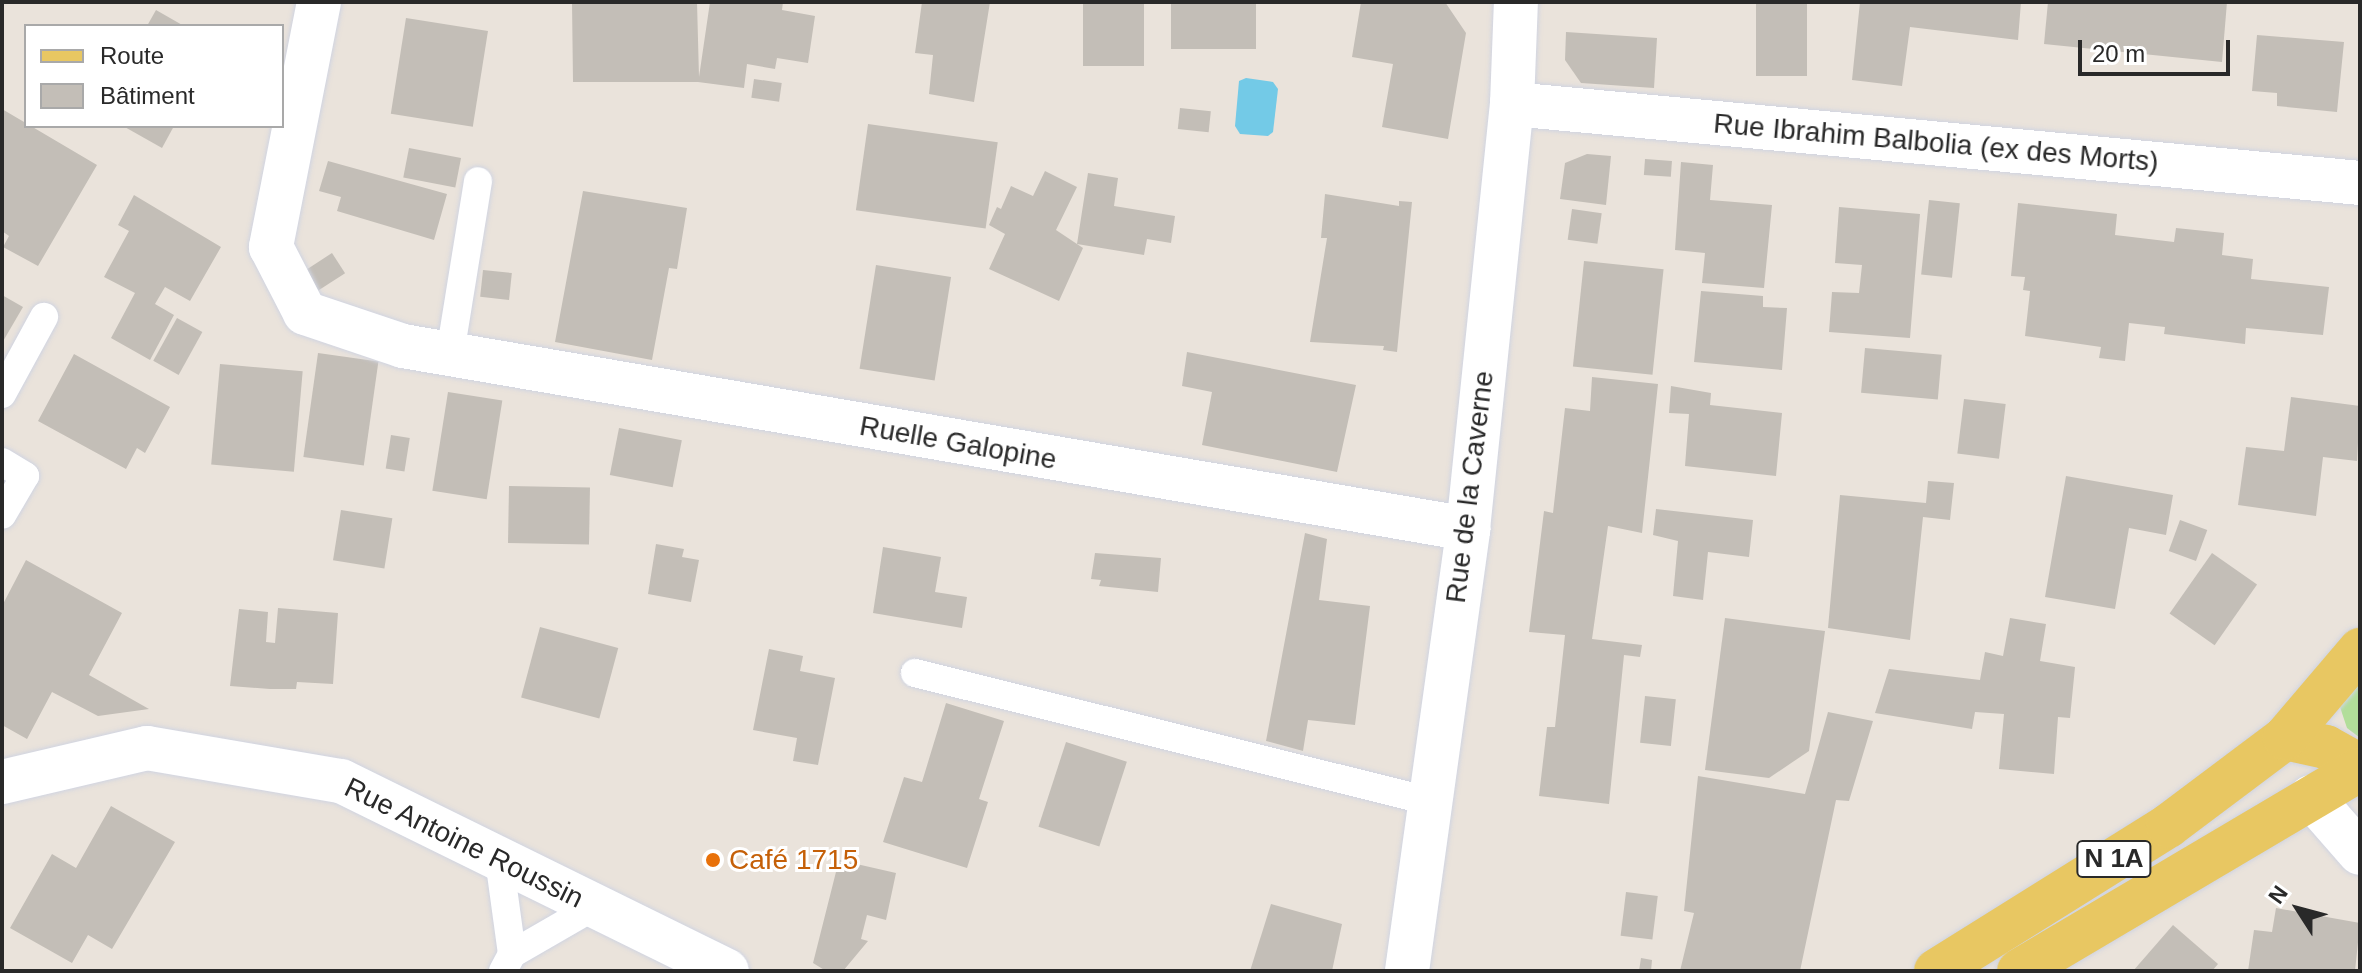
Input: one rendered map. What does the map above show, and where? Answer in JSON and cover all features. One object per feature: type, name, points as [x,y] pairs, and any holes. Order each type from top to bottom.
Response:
[{"type":"main road","name":"N 1A","points":[[1936,971],[2168,826],[2285,738],[2360,650]]},
{"type":"main road","points":[[2285,738],[2326,747],[2360,768]]},
{"type":"main road","points":[[2285,738],[2311,797]]},
{"type":"main road","name":"N 1A","points":[[2019,971],[2360,768]]},
{"type":"street","name":"Ruelle Galopine","points":[[319,2],[271,247],[305,313],[403,346],[1468,529]]},
{"type":"street","name":"Rue de la Caverne","points":[[1407,971],[1468,529],[1512,104],[1516,2]]},
{"type":"street","name":"Rue Ibrahim Balbolia (ex des Morts)","points":[[1512,104],[2360,183]]},
{"type":"street","name":"Rue Antoine Roussin","points":[[2,782],[147,748],[341,781],[727,971]]},
{"type":"street","points":[[2311,797],[2360,853]]},
{"type":"lane","points":[[450,354],[478,181]]},
{"type":"lane","points":[[2,394],[44,317]]},
{"type":"lane","points":[[2,462],[25,476],[2,515]]},
{"type":"lane","points":[[915,673],[1429,801]]},
{"type":"lane","points":[[499,859],[508,962],[595,906]]},
{"type":"green space","points":[[2360,676],[2360,738],[2347,728],[2340,707]]},
{"type":"water","points":[[1246,78],[1273,82],[1278,89],[1273,132],[1268,136],[1240,134],[1235,126],[1239,81]]},
{"type":"building","points":[[572,2],[697,2],[699,77],[710,2],[783,2],[782,10],[815,16],[808,63],[777,58],[775,69],[747,64],[744,88],[698,82],[573,82]]},
{"type":"building","points":[[922,2],[990,2],[974,102],[929,94],[933,55],[915,53]]},
{"type":"building","points":[[1083,2],[1144,2],[1144,66],[1083,66]]},
{"type":"building","points":[[1171,2],[1256,2],[1256,49],[1171,49]]},
{"type":"building","points":[[1361,2],[1445,2],[1466,33],[1448,139],[1382,127],[1393,64],[1352,57]]},
{"type":"building","points":[[1756,2],[1807,2],[1807,76],[1756,76]]},
{"type":"building","points":[[1860,2],[2021,2],[2018,40],[1910,27],[1902,86],[1852,80]]},
{"type":"building","points":[[2048,2],[2227,2],[2222,62],[2044,44]]},
{"type":"building","points":[[156,10],[180,24],[148,24]]},
{"type":"building","points":[[406,18],[488,31],[473,127],[391,114]]},
{"type":"building","points":[[1566,32],[1657,38],[1654,88],[1581,83],[1565,60]]},
{"type":"building","points":[[2257,35],[2344,42],[2337,112],[2277,106],[2277,93],[2252,91]]},
{"type":"building","points":[[754,79],[782,83],[779,102],[751,98]]},
{"type":"building","points":[[1180,108],[1211,111],[1209,132],[1178,129]]},
{"type":"building","points":[[2,109],[24,122],[24,128],[34,128],[97,165],[38,266],[3,247],[9,236],[2,231]]},
{"type":"building","points":[[868,124],[998,142],[986,228],[856,210]]},
{"type":"building","points":[[127,128],[173,128],[162,148]]},
{"type":"building","points":[[409,148],[461,158],[455,188],[403,177]]},
{"type":"building","points":[[1587,154],[1611,156],[1606,205],[1560,199],[1565,163]]},
{"type":"building","points":[[1645,159],[1672,161],[1671,177],[1644,175]]},
{"type":"building","points":[[328,161],[447,194],[434,240],[337,211],[341,197],[319,191]]},
{"type":"building","points":[[1681,162],[1713,165],[1710,200],[1772,205],[1764,288],[1702,283],[1705,253],[1675,250]]},
{"type":"building","points":[[1045,171],[1077,187],[1056,230],[1083,248],[1059,301],[989,269],[1005,234],[989,225],[997,207],[1001,209],[1011,186],[1033,196]]},
{"type":"building","points":[[1088,173],[1118,178],[1114,206],[1175,216],[1171,243],[1147,239],[1144,255],[1077,244]]},
{"type":"building","points":[[583,191],[687,208],[677,269],[669,268],[652,360],[555,342]]},
{"type":"building","points":[[1325,194],[1399,206],[1399,201],[1412,202],[1397,352],[1383,350],[1384,346],[1310,342],[1327,238],[1321,238]]},
{"type":"building","points":[[134,195],[221,247],[190,301],[165,287],[155,304],[174,315],[150,360],[111,338],[135,293],[104,277],[129,231],[118,225]]},
{"type":"building","points":[[1929,200],[1960,203],[1952,278],[1921,275]]},
{"type":"building","points":[[2018,203],[2117,214],[2115,235],[2174,242],[2176,228],[2224,233],[2222,255],[2253,259],[2251,279],[2329,287],[2323,335],[2246,328],[2245,344],[2164,334],[2165,327],[2129,323],[2125,361],[2099,358],[2101,347],[2025,336],[2030,291],[2023,290],[2025,277],[2011,276]]},
{"type":"building","points":[[1839,207],[1920,214],[1910,338],[1829,332],[1832,292],[1859,293],[1862,265],[1835,263]]},
{"type":"building","points":[[1572,209],[1602,213],[1597,244],[1568,240]]},
{"type":"building","points":[[332,253],[345,273],[318,291],[305,270]]},
{"type":"building","points":[[1584,261],[1664,269],[1652,375],[1573,366]]},
{"type":"building","points":[[876,265],[951,277],[935,381],[860,369]]},
{"type":"building","points":[[483,270],[512,273],[509,300],[480,297]]},
{"type":"building","points":[[1701,291],[1763,296],[1763,307],[1787,308],[1782,370],[1694,362]]},
{"type":"building","points":[[2,295],[23,307],[2,343]]},
{"type":"building","points":[[177,318],[202,332],[179,375],[153,361]]},
{"type":"building","points":[[1865,348],[1942,355],[1938,400],[1861,393]]},
{"type":"building","points":[[1187,352],[1356,385],[1337,472],[1202,445],[1212,392],[1182,386]]},
{"type":"building","points":[[318,353],[378,361],[364,465],[303,457]]},
{"type":"building","points":[[74,354],[170,407],[145,453],[137,448],[126,469],[38,421]]},
{"type":"building","points":[[220,364],[303,371],[294,472],[211,465]]},
{"type":"building","points":[[1592,377],[1658,384],[1642,533],[1608,526],[1592,639],[1642,645],[1640,657],[1624,655],[1609,804],[1539,796],[1547,727],[1555,727],[1565,635],[1529,632],[1544,511],[1553,513],[1565,408],[1590,411]]},
{"type":"building","points":[[1671,386],[1711,393],[1710,405],[1782,413],[1776,476],[1685,466],[1689,414],[1669,413]]},
{"type":"building","points":[[448,392],[502,401],[487,499],[432,491]]},
{"type":"building","points":[[2291,397],[2360,406],[2357,461],[2323,457],[2316,516],[2238,505],[2246,447],[2284,451]]},
{"type":"building","points":[[1964,399],[2006,404],[1999,459],[1957,454]]},
{"type":"building","points":[[619,428],[682,440],[673,487],[610,475]]},
{"type":"building","points":[[391,435],[410,438],[404,472],[386,469]]},
{"type":"building","points":[[2066,476],[2173,495],[2166,535],[2129,528],[2115,609],[2045,597]]},
{"type":"building","points":[[1928,481],[1954,483],[1950,520],[1923,517],[1910,640],[1828,628],[1840,495],[1926,503]]},
{"type":"building","points":[[509,486],[590,487],[589,544],[508,543]]},
{"type":"building","points":[[1656,509],[1753,520],[1749,557],[1708,552],[1703,600],[1673,596],[1678,541],[1653,535]]},
{"type":"building","points":[[341,510],[392,518],[384,569],[333,560]]},
{"type":"building","points":[[2180,520],[2207,530],[2196,561],[2169,551]]},
{"type":"building","points":[[1305,533],[1327,539],[1319,600],[1370,606],[1355,725],[1308,720],[1303,751],[1266,741]]},
{"type":"building","points":[[656,544],[684,549],[682,557],[699,560],[691,602],[648,594]]},
{"type":"building","points":[[883,547],[941,557],[935,592],[967,597],[962,628],[873,613]]},
{"type":"building","points":[[1095,553],[1161,558],[1158,592],[1099,586],[1101,580],[1091,579]]},
{"type":"building","points":[[2212,553],[2257,585],[2215,645],[2170,614]]},
{"type":"building","points":[[26,560],[122,613],[89,675],[149,709],[98,716],[52,692],[27,739],[2,725],[2,606]]},
{"type":"building","points":[[278,608],[338,613],[333,684],[297,682],[296,689],[230,686],[239,609],[268,612],[266,642],[275,643]]},
{"type":"building","points":[[1725,618],[1825,631],[1809,751],[1769,778],[1705,770]]},
{"type":"building","points":[[2010,618],[2046,624],[2040,661],[2075,667],[2070,718],[2058,717],[2054,774],[1999,769],[2004,714],[1975,712],[1972,729],[1875,713],[1889,669],[1980,680],[1985,652],[2003,656]]},
{"type":"building","points":[[540,627],[618,648],[599,718],[521,698]]},
{"type":"building","points":[[769,649],[803,656],[800,671],[835,678],[818,765],[793,761],[797,738],[753,730]]},
{"type":"building","points":[[1645,696],[1676,699],[1671,746],[1640,743]]},
{"type":"building","points":[[946,703],[1004,721],[979,799],[988,802],[967,868],[883,842],[904,777],[922,782]]},
{"type":"building","points":[[1828,712],[1873,721],[1849,801],[1836,800],[1800,971],[1680,971],[1694,913],[1684,911],[1698,776],[1805,794]]},
{"type":"building","points":[[1066,742],[1127,762],[1099,846],[1038,827]]},
{"type":"building","points":[[111,806],[175,842],[112,949],[88,935],[72,963],[10,928],[52,854],[76,868]]},
{"type":"building","points":[[839,860],[896,873],[886,920],[867,915],[861,939],[868,941],[843,971],[826,971],[813,963]]},
{"type":"building","points":[[1626,892],[1658,896],[1652,940],[1621,936]]},
{"type":"building","points":[[1271,904],[1342,924],[1332,971],[1250,971]]},
{"type":"building","points":[[2276,908],[2360,923],[2355,971],[2248,971],[2254,930],[2272,932]]},
{"type":"building","points":[[2173,925],[2218,964],[2212,971],[2133,971]]},
{"type":"building","points":[[1641,958],[1652,960],[1651,971],[1639,971]]},
{"type":"place","name":"Café 1715","points":[[713,860]]}]
